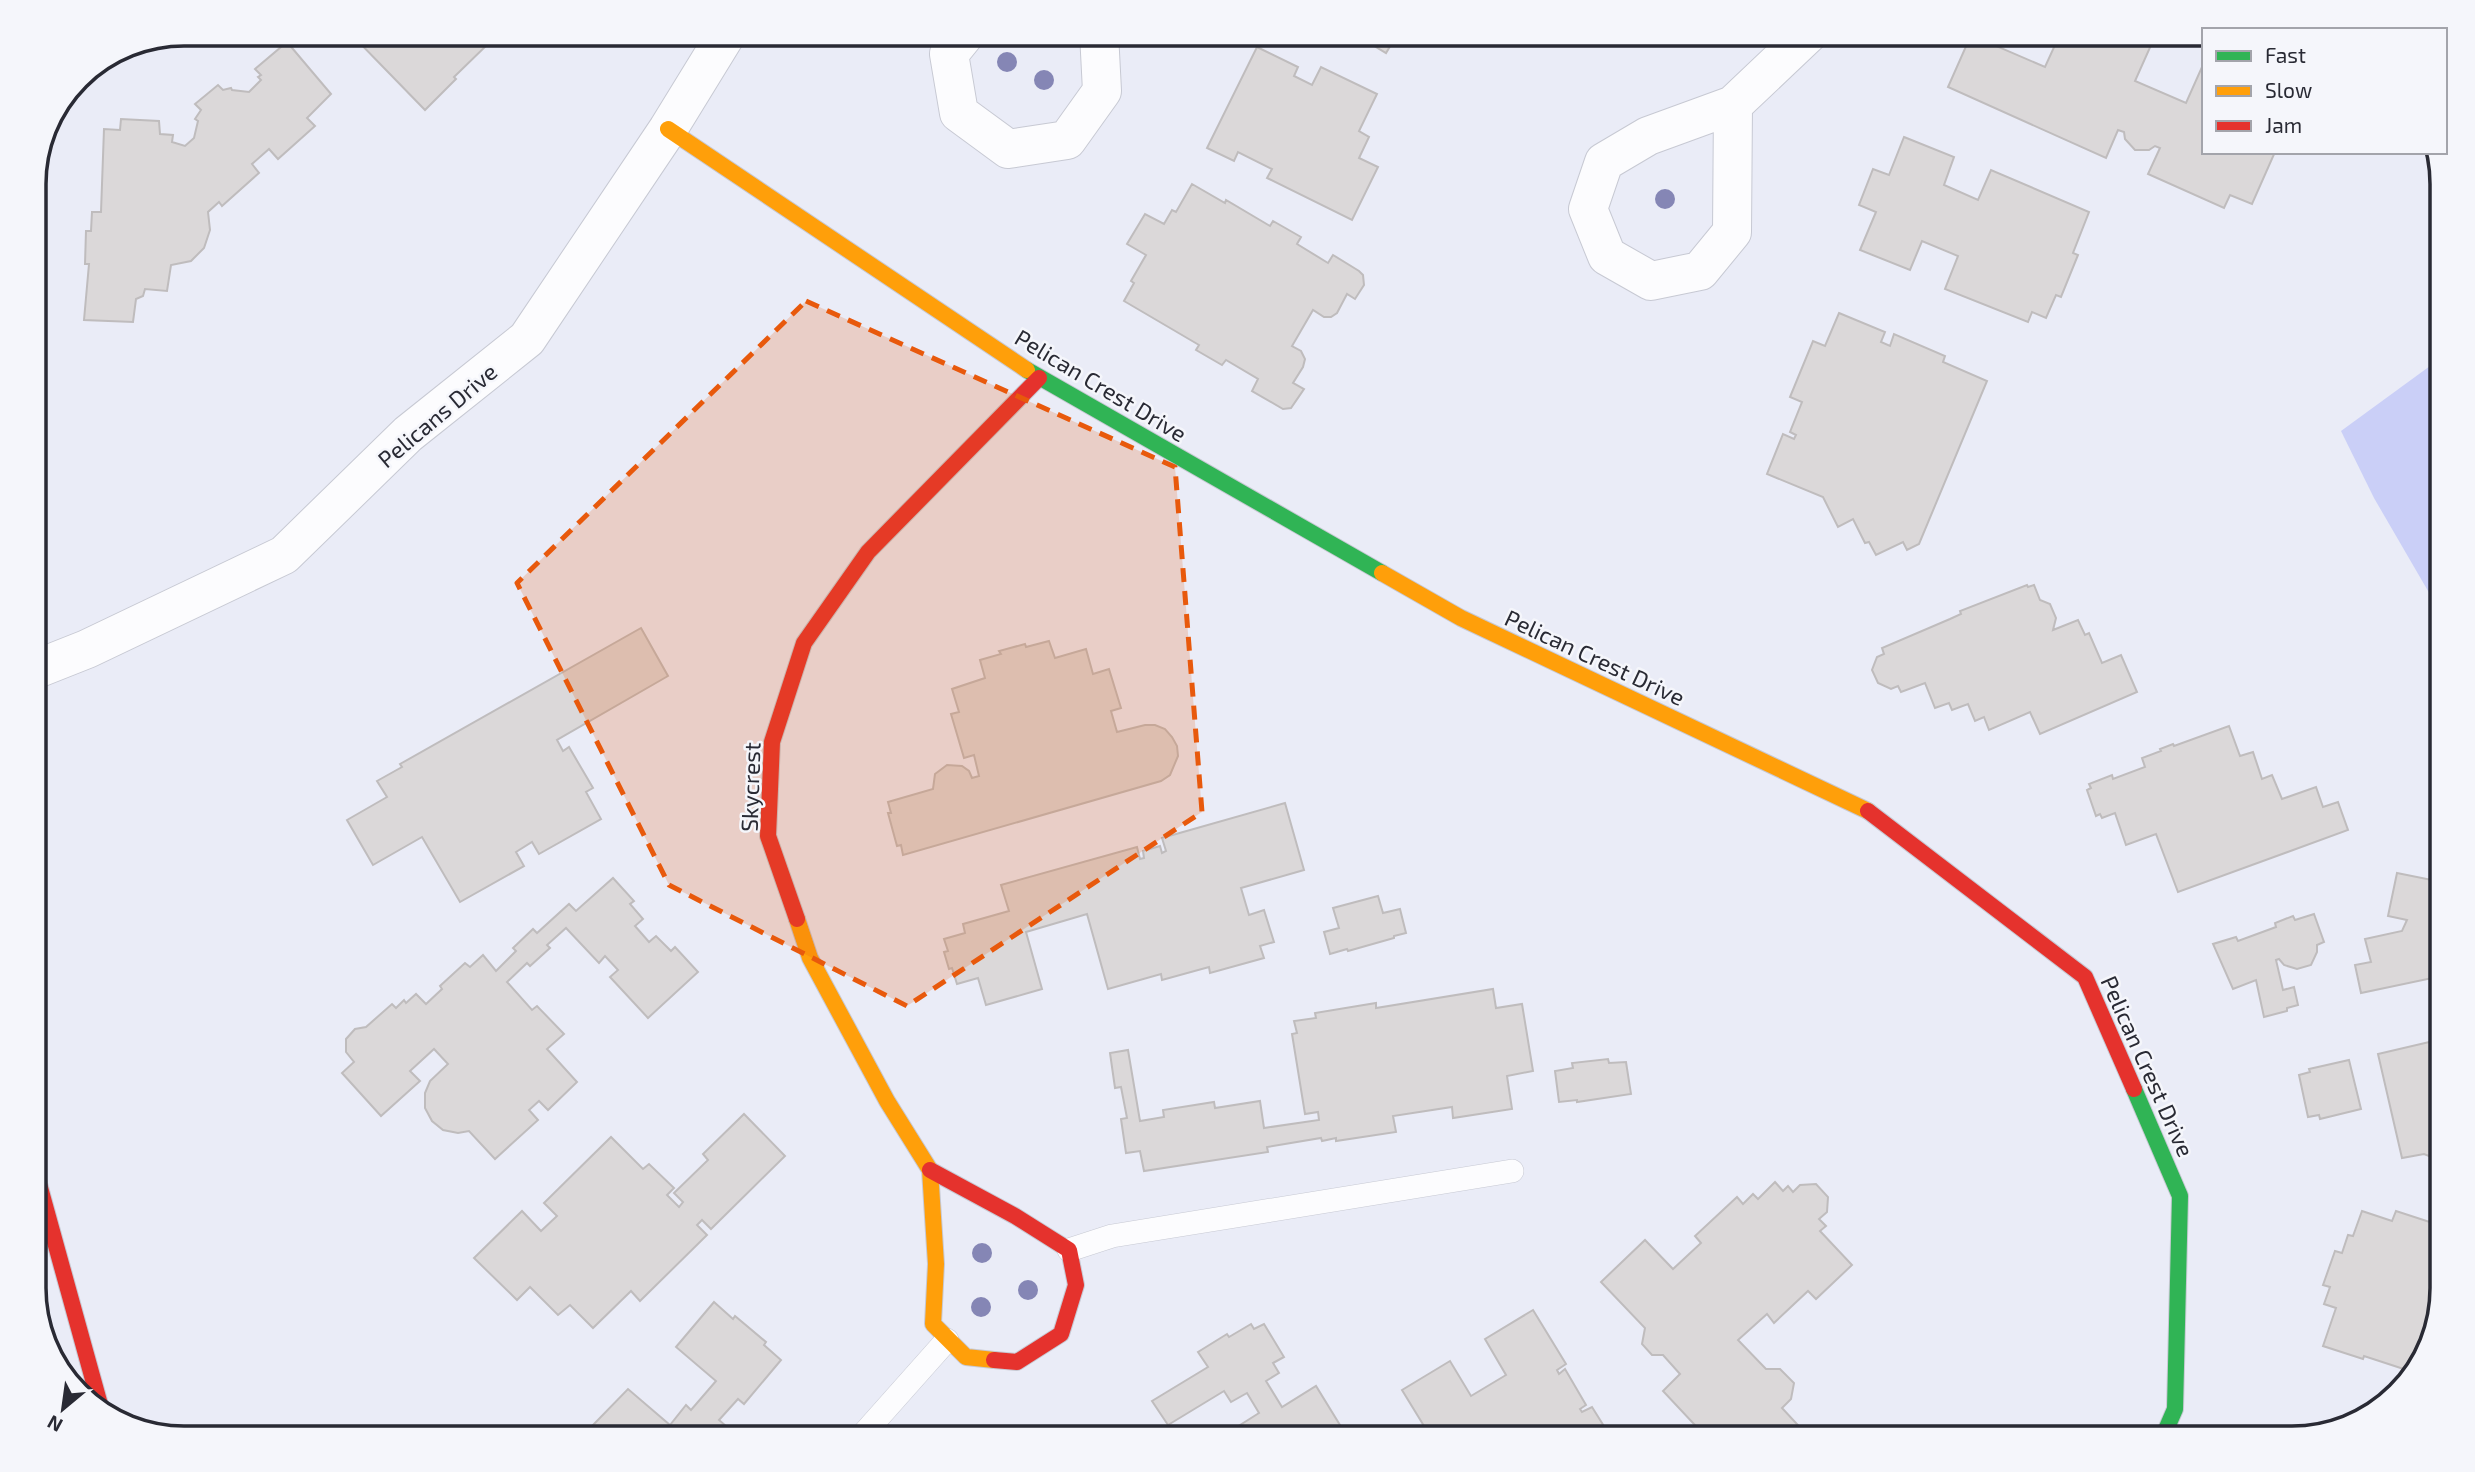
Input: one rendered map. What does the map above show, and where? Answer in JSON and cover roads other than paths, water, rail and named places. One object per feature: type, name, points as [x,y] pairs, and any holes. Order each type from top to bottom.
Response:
[{"type":"street","name":"Pelicans Drive","points":[[46,665],[87,649],[284,555],[408,434],[527,339],[668,129],[719,46]]},
{"type":"street","points":[[955,46],[949,54],[959,113],[1008,149],[1067,140],[1102,91],[1100,46]]},
{"type":"street","points":[[1733,105],[1732,232],[1700,271],[1651,281],[1607,256],[1588,209],[1604,162],[1648,136],[1733,105],[1795,46]]},
{"type":"street","name":"Pelican Crest Drive","points":[[668,129],[1039,378],[1461,618],[1875,815],[2085,977],[2180,1196],[2175,1409],[2168,1426]]},
{"type":"street","name":"Skycrest","points":[[947,1340],[933,1324],[936,1264],[930,1170],[887,1101],[810,958],[768,836],[772,742],[804,643],[868,552],[1039,378]]},
{"type":"street","name":"Skycrest","points":[[930,1170],[1015,1216],[1069,1250]]},
{"type":"street","points":[[46,1209],[98,1396]]},
{"type":"street","points":[[947,1340],[966,1357],[1017,1362],[1061,1334],[1076,1285],[1069,1250]]},
{"type":"lane","points":[[1069,1250],[1112,1236],[1511,1171]]},
{"type":"lane","points":[[871,1426],[947,1340]]}]
